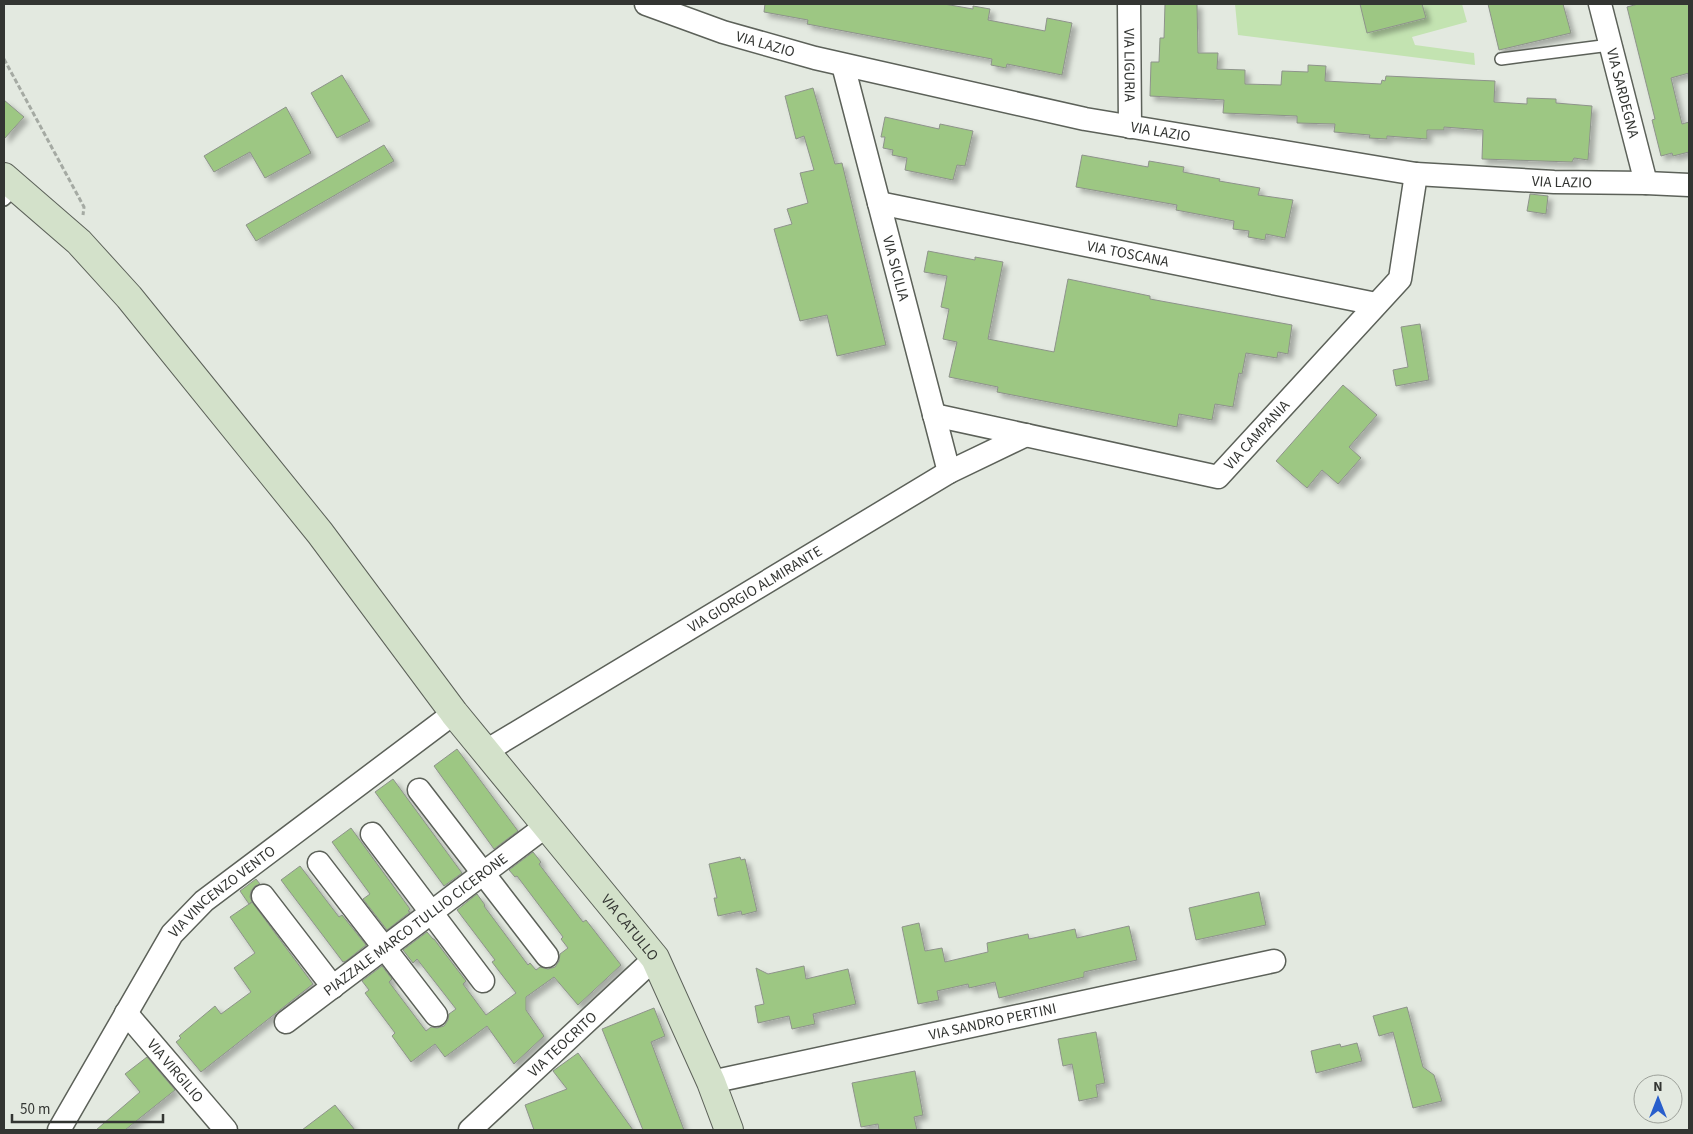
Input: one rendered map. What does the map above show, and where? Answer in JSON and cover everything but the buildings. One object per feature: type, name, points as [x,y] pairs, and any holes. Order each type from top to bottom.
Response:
[{"type":"street","name":"VIA LAZIO","points":[[646,4],[699,14],[788,50],[843,65],[1085,119],[1416,174],[1554,182],[1689,185]]},
{"type":"street","name":"VIA LIGURIA","points":[[1129,4],[1130,126]]},
{"type":"street","name":"VIA SARDEGNA","points":[[1600,4],[1646,183]]},
{"type":"street","name":"VIA SICILIA","points":[[843,65],[949,472]]},
{"type":"street","name":"VIA CAMPANIA","points":[[934,415],[1218,477],[1400,279],[1416,174]]},
{"type":"street","name":"VIA CATULLO","points":[[8,188],[79,242],[129,297],[320,533],[454,712],[655,958],[711,1082],[730,1130]]},
{"type":"street","name":"VIA TOSCANA","points":[[879,203],[1376,304]]},
{"type":"street","name":"VIA GIORGIO ALMIRANTE","points":[[486,751],[949,472],[1026,436]]},
{"type":"street","name":"VIA VINCENZO VENTO","points":[[59,1130],[172,934],[204,901],[454,712]]},
{"type":"street","points":[[420,790],[547,956]]},
{"type":"street","name":"PIAZZALE MARCO TULLIO CICERONE","points":[[286,1022],[546,826]]},
{"type":"street","points":[[372,834],[482,981]]},
{"type":"street","points":[[319,863],[436,1015]]},
{"type":"street","points":[[263,896],[333,987]]},
{"type":"street","name":"VIA TEOCRITO","points":[[470,1130],[655,958]]},
{"type":"street","name":"VIA SANDRO PERTINI","points":[[711,1082],[1274,961]]},
{"type":"street","name":"VIA VIRGILIO","points":[[126,1013],[220,1128]]},
{"type":"lane","points":[[1500,59],[1610,45]]},
{"type":"path","points":[[4,59],[84,207],[79,242]]},
{"type":"green space","points":[[1235,4],[1360,4],[1368,33],[1425,18],[1422,4],[1462,4],[1467,22],[1412,37],[1415,45],[1474,53],[1475,65],[1238,35]]}]
